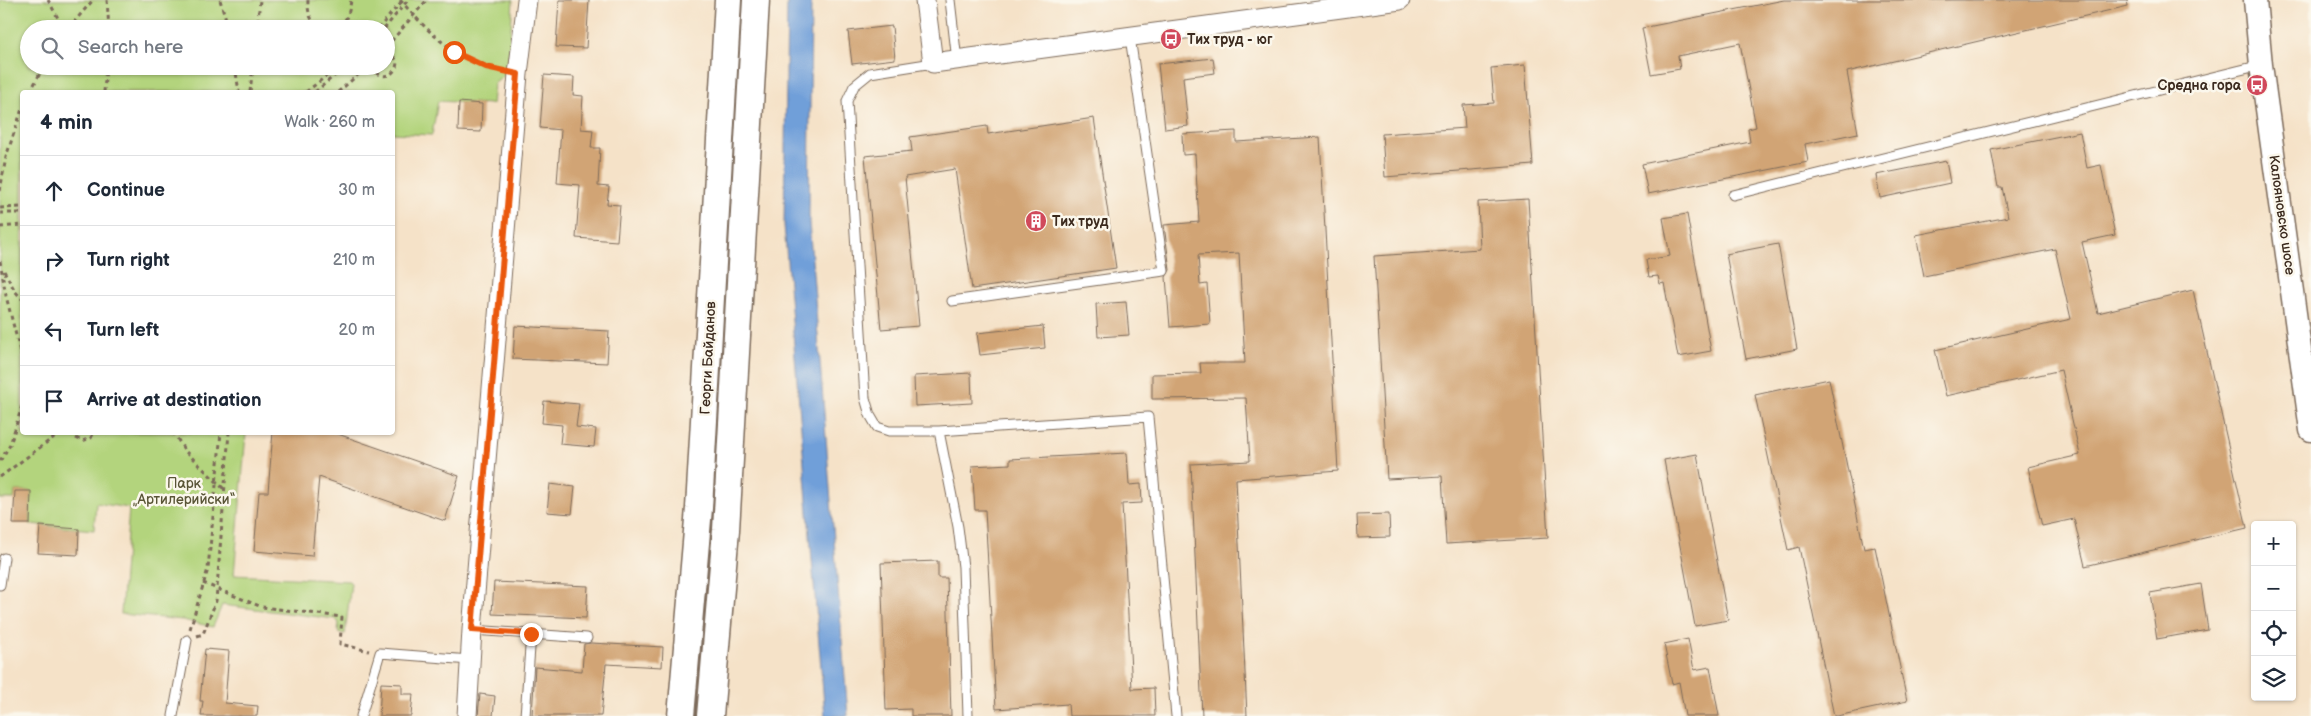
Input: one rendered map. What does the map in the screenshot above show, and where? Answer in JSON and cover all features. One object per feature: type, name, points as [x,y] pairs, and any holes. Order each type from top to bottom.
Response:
[{"type":"main road","name":"Георги Байданов","points":[[681,716],[699,508],[728,0]]},
{"type":"main road","name":"Георги Байданов","points":[[710,716],[726,530],[756,0]]},
{"type":"street","points":[[467,716],[472,630],[518,74],[527,0]]},
{"type":"street","points":[[925,0],[933,63],[1400,0]]},
{"type":"street","name":"Калояновско шосе","points":[[2255,0],[2261,65],[2300,324],[2311,430]]},
{"type":"lane","points":[[950,0],[957,61]]},
{"type":"lane","points":[[952,301],[1164,271],[1130,37]]},
{"type":"lane","points":[[933,63],[870,73],[854,86],[847,102],[866,398],[870,415],[877,427],[889,431],[939,431],[1148,417],[1176,716]]},
{"type":"lane","points":[[1733,195],[2261,65]]},
{"type":"lane","points":[[939,431],[958,526],[962,567],[968,716]]},
{"type":"lane","points":[[0,585],[4,558]]},
{"type":"lane","points":[[472,630],[587,638]]},
{"type":"lane","points":[[525,716],[531,634]]},
{"type":"lane","points":[[174,716],[187,640]]},
{"type":"lane","points":[[361,716],[380,653],[470,660]]},
{"type":"path","points":[[48,0],[59,20]]},
{"type":"path","points":[[76,20],[93,0]]},
{"type":"path","points":[[107,0],[108,20]]},
{"type":"path","points":[[220,0],[226,20]]},
{"type":"path","points":[[258,20],[260,0]]},
{"type":"path","points":[[308,0],[310,18],[312,20]]},
{"type":"path","points":[[346,20],[351,0]]},
{"type":"path","points":[[386,20],[402,2],[408,0]]},
{"type":"path","points":[[395,37],[427,0]]},
{"type":"path","points":[[402,2],[433,36],[454,52],[486,67],[518,74]]},
{"type":"path","points":[[390,20],[402,2]]},
{"type":"path","points":[[31,90],[39,75]]},
{"type":"path","points":[[104,90],[105,75]]},
{"type":"path","points":[[236,75],[239,90]]},
{"type":"path","points":[[250,90],[252,75]]},
{"type":"path","points":[[309,90],[328,75]]},
{"type":"path","points":[[317,90],[335,75]]},
{"type":"path","points":[[340,90],[358,75]]},
{"type":"path","points":[[0,191],[6,157],[20,115]]},
{"type":"path","points":[[0,208],[20,207]]},
{"type":"path","points":[[0,213],[20,213]]},
{"type":"path","points":[[0,227],[20,225]]},
{"type":"path","points":[[0,262],[6,278],[20,296]]},
{"type":"path","points":[[0,262],[6,296],[20,351]]},
{"type":"path","points":[[0,461],[10,445],[20,412]]},
{"type":"path","points":[[0,477],[57,435]]},
{"type":"path","points":[[73,435],[82,441],[91,438],[92,435]]},
{"type":"path","points":[[175,435],[185,451],[225,489]]},
{"type":"path","points":[[187,640],[208,569],[221,435]]},
{"type":"path","points":[[187,640],[203,634],[216,601],[229,435]]},
{"type":"path","points":[[203,583],[262,607],[342,617],[340,644],[380,653]]},
{"type":"green space","name":"Парк „Артилерийски“","points":[[0,0],[513,0],[508,72],[494,84],[492,104],[438,101],[432,135],[395,133],[395,90],[20,90],[20,435],[246,435],[234,575],[349,581],[351,583],[345,634],[338,632],[339,623],[336,619],[222,605],[213,627],[183,620],[121,614],[129,508],[96,503],[94,530],[30,524],[31,491],[15,491],[14,499],[0,499]]},
{"type":"water","points":[[787,0],[811,0],[809,222],[848,716],[825,716],[784,225]]},
{"type":"building","points":[[559,0],[589,0],[586,48],[556,47]]},
{"type":"building","points":[[1784,0],[2127,0],[2128,6],[1847,72],[1858,133],[1805,144],[1808,162],[1648,194],[1642,164],[1750,142],[1748,129],[1756,127],[1740,43],[1678,56],[1680,69],[1651,74],[1642,28]]},
{"type":"building","points":[[892,26],[895,59],[852,64],[848,31]]},
{"type":"building","points":[[1213,58],[1215,73],[1183,77],[1188,126],[1165,129],[1158,64]]},
{"type":"building","points":[[1525,65],[1533,165],[1385,177],[1382,134],[1465,128],[1463,105],[1494,103],[1491,68]]},
{"type":"building","points":[[544,75],[574,77],[573,95],[583,96],[581,129],[593,130],[591,148],[600,148],[598,186],[609,187],[607,204],[620,205],[617,241],[576,238],[580,185],[557,183],[561,130],[540,128]]},
{"type":"building","points":[[459,102],[482,104],[481,132],[458,131]]},
{"type":"building","name":"Тих труд","points":[[1094,118],[1116,268],[972,289],[955,169],[905,177],[919,326],[881,329],[865,156],[912,151],[910,137],[987,126],[988,134]]},
{"type":"building","points":[[1236,131],[1236,142],[1320,137],[1338,471],[1236,479],[1247,716],[1202,716],[1191,464],[1250,461],[1246,398],[1152,399],[1152,374],[1201,373],[1200,363],[1245,363],[1239,253],[1198,255],[1200,285],[1207,284],[1210,324],[1170,327],[1166,277],[1170,270],[1164,225],[1199,222],[1195,154],[1183,155],[1182,134]]},
{"type":"building","points":[[2080,132],[2087,168],[2101,165],[2115,235],[2082,242],[2098,313],[2193,290],[2247,528],[2085,566],[2074,519],[2042,526],[2028,467],[2080,455],[2061,370],[1946,396],[1935,350],[2071,319],[2055,249],[1924,276],[1916,235],[2008,217],[2002,187],[1998,187],[1991,150]]},
{"type":"building","points":[[1946,161],[1950,183],[1880,198],[1876,175]]},
{"type":"building","points":[[1528,199],[1548,538],[1446,544],[1442,476],[1387,479],[1374,256],[1480,249],[1478,202]]},
{"type":"building","points":[[1687,214],[1711,351],[1678,357],[1664,283],[1660,284],[1658,276],[1649,277],[1646,260],[1670,256],[1663,218]]},
{"type":"building","points":[[1778,244],[1797,349],[1746,359],[1726,254]]},
{"type":"building","points":[[1126,302],[1129,335],[1098,337],[1096,304]]},
{"type":"building","points":[[515,326],[609,331],[607,363],[513,359]]},
{"type":"building","points":[[1043,326],[1045,348],[980,355],[977,333]]},
{"type":"building","points":[[971,373],[972,403],[915,406],[914,376]]},
{"type":"building","points":[[1829,379],[1864,549],[1875,547],[1907,701],[1837,716],[1834,716],[1799,547],[1788,550],[1755,395]]},
{"type":"building","points":[[544,401],[579,404],[576,427],[596,429],[594,447],[560,444],[562,425],[542,423]]},
{"type":"building","points":[[273,435],[341,435],[459,476],[445,521],[319,477],[312,556],[254,551],[259,492],[268,492]]},
{"type":"building","points":[[1127,453],[1129,485],[1141,484],[1142,503],[1122,504],[1132,689],[1154,688],[1155,716],[1069,716],[1068,704],[996,709],[985,510],[975,510],[972,466],[1010,464],[1010,459]]},
{"type":"building","points":[[1697,454],[1728,620],[1695,626],[1664,460]]},
{"type":"building","points":[[550,484],[575,487],[572,514],[547,512]]},
{"type":"building","points":[[15,491],[31,491],[30,524],[13,524]]},
{"type":"building","points":[[1389,514],[1390,537],[1358,538],[1357,515]]},
{"type":"building","points":[[40,526],[79,529],[78,555],[38,553]]},
{"type":"building","points":[[938,561],[938,578],[947,578],[951,716],[911,716],[911,709],[886,710],[881,563]]},
{"type":"building","points":[[494,582],[588,586],[586,618],[492,614]]},
{"type":"building","points":[[2201,584],[2208,630],[2157,639],[2150,593]]},
{"type":"building","points":[[1688,639],[1694,670],[1710,667],[1719,716],[1685,716],[1679,682],[1672,684],[1664,644]]},
{"type":"building","points":[[584,644],[663,647],[662,667],[606,664],[601,716],[532,716],[535,667],[582,671]]},
{"type":"building","points":[[205,649],[229,651],[225,703],[258,706],[257,716],[201,716],[203,701],[200,701]]},
{"type":"building","points":[[381,683],[402,684],[402,694],[413,694],[411,716],[379,716]]},
{"type":"building","points":[[480,694],[495,696],[493,716],[478,716]]},
{"type":"place","name":"Тих труд - юг","points":[[1171,39]]},
{"type":"place","name":"Средна гора","points":[[2257,85]]},
{"type":"place","name":"Тих труд","points":[[1036,221]]},
{"type":"route","points":[[454,52],[486,67],[518,74],[472,630],[531,634]]}]
